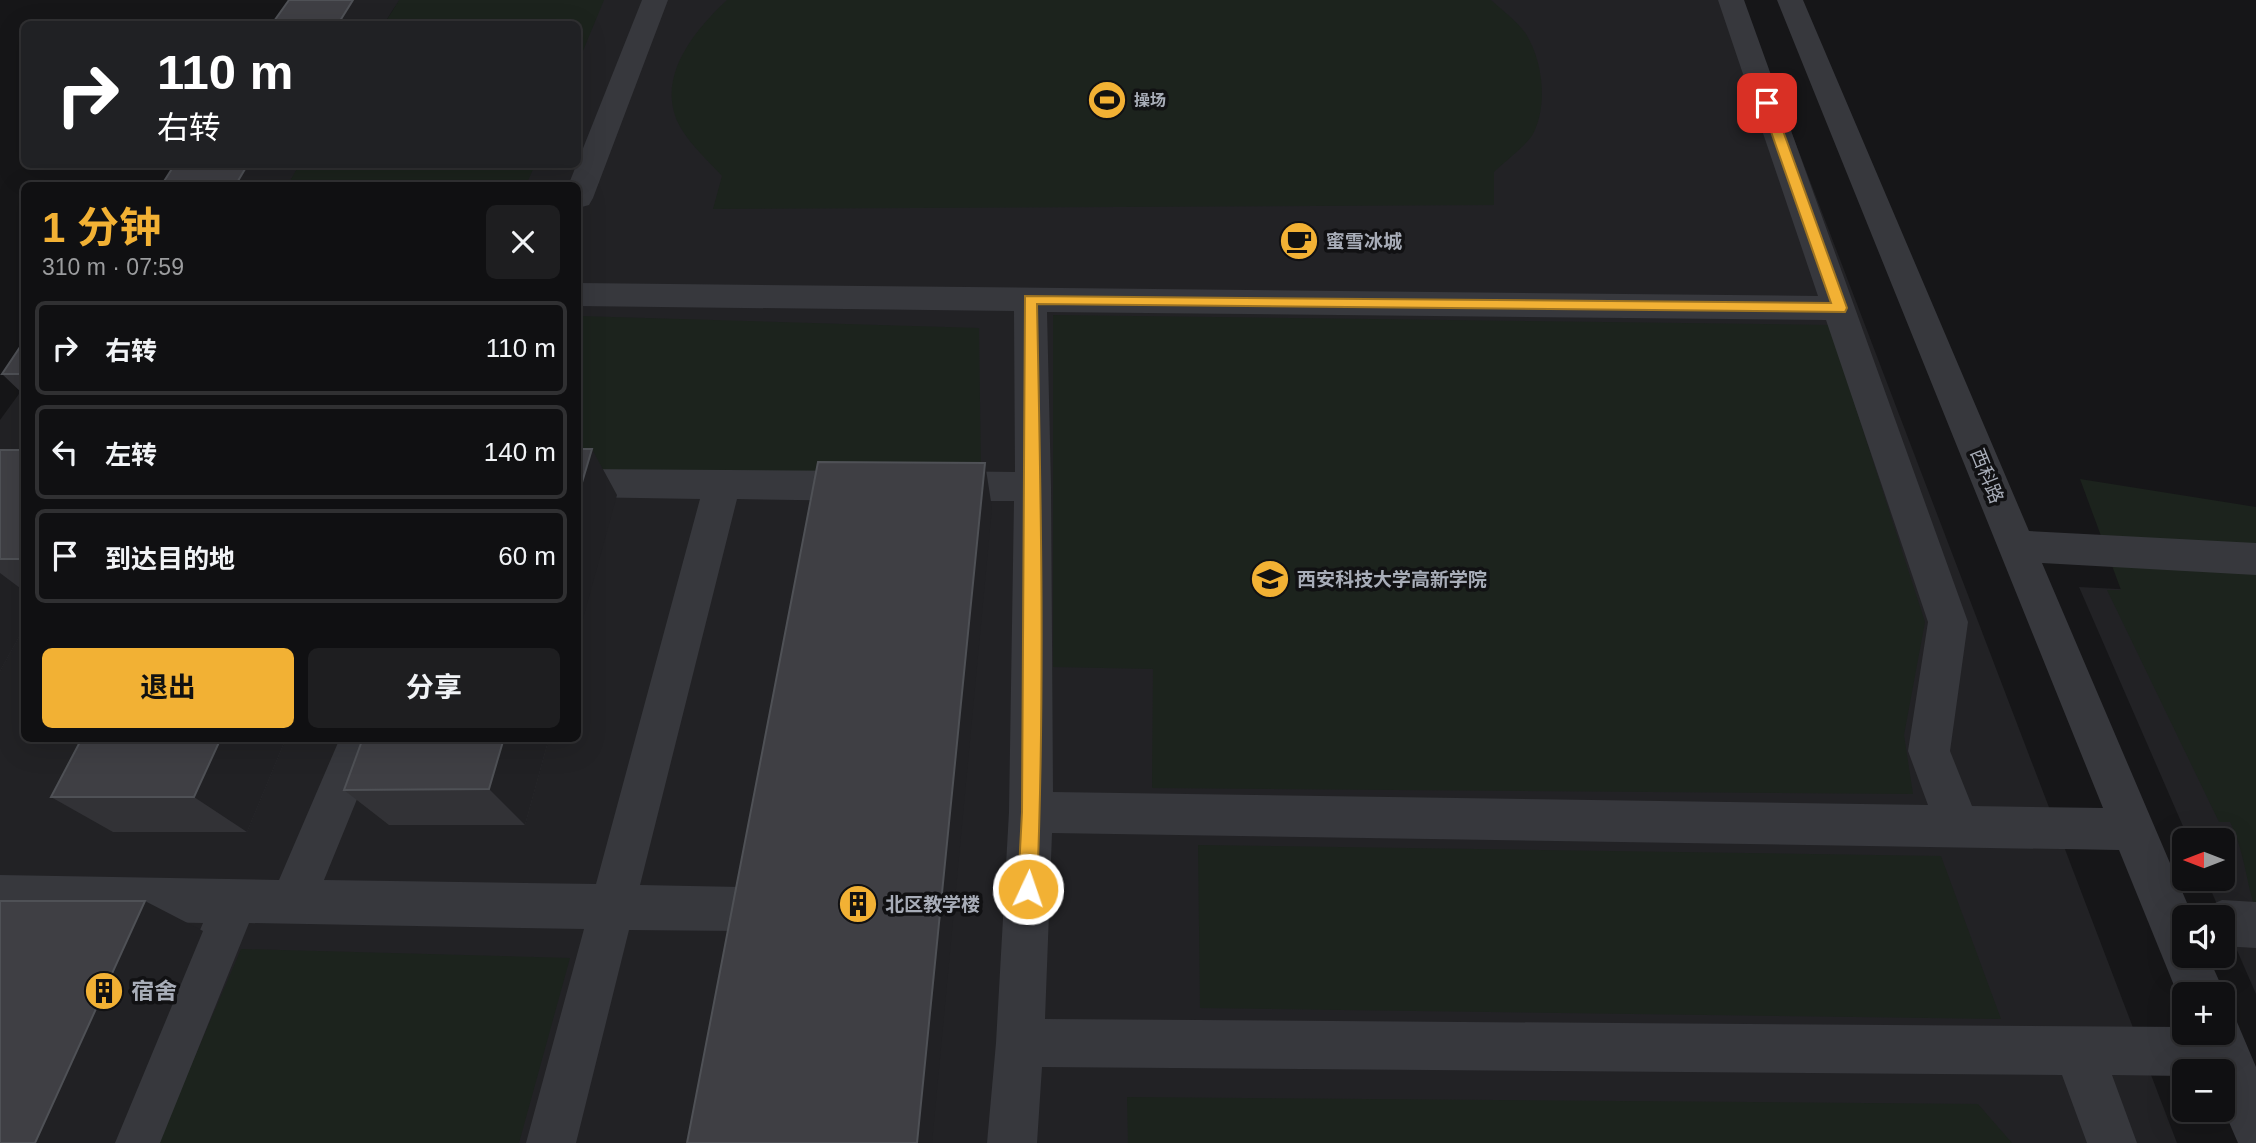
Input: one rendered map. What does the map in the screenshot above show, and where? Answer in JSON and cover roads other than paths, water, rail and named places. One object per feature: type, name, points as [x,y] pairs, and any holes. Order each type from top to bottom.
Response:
[{"type":"street","points":[[581,190],[655,0]]},
{"type":"street","points":[[1731,0],[1948,622],[1929,751],[1958,827]]},
{"type":"street","name":"西科路","points":[[1790,0],[2015,546],[2172,918]]},
{"type":"street","points":[[581,294],[1840,308]]},
{"type":"street","points":[[1012,1143],[1020,1042],[1031,812],[1033,487],[1030,300]]},
{"type":"street","points":[[581,483],[1033,487]]},
{"type":"street","points":[[551,1143],[722,484]]},
{"type":"street","points":[[2015,546],[2256,559]]},
{"type":"street","points":[[292,902],[329,820],[359,742]]},
{"type":"street","points":[[1031,812],[2133,829]]},
{"type":"street","points":[[0,897],[741,909]]},
{"type":"street","points":[[135,1143],[235,902]]},
{"type":"street","points":[[2235,924],[2256,925]]},
{"type":"street","points":[[1020,1042],[2078,1051],[2173,1045]]},
{"type":"street","points":[[2222,1045],[2256,1127]]},
{"type":"street","points":[[2078,1051],[2112,1143]]},
{"type":"place","name":"操场","points":[[1107,100]]},
{"type":"place","name":"蜜雪冰城","points":[[1299,241]]},
{"type":"place","name":"西安科技大学高新学院","points":[[1270,579]]},
{"type":"place","name":"北区教学楼","points":[[858,904]]},
{"type":"place","name":"宿舍","points":[[104,991]]}]
